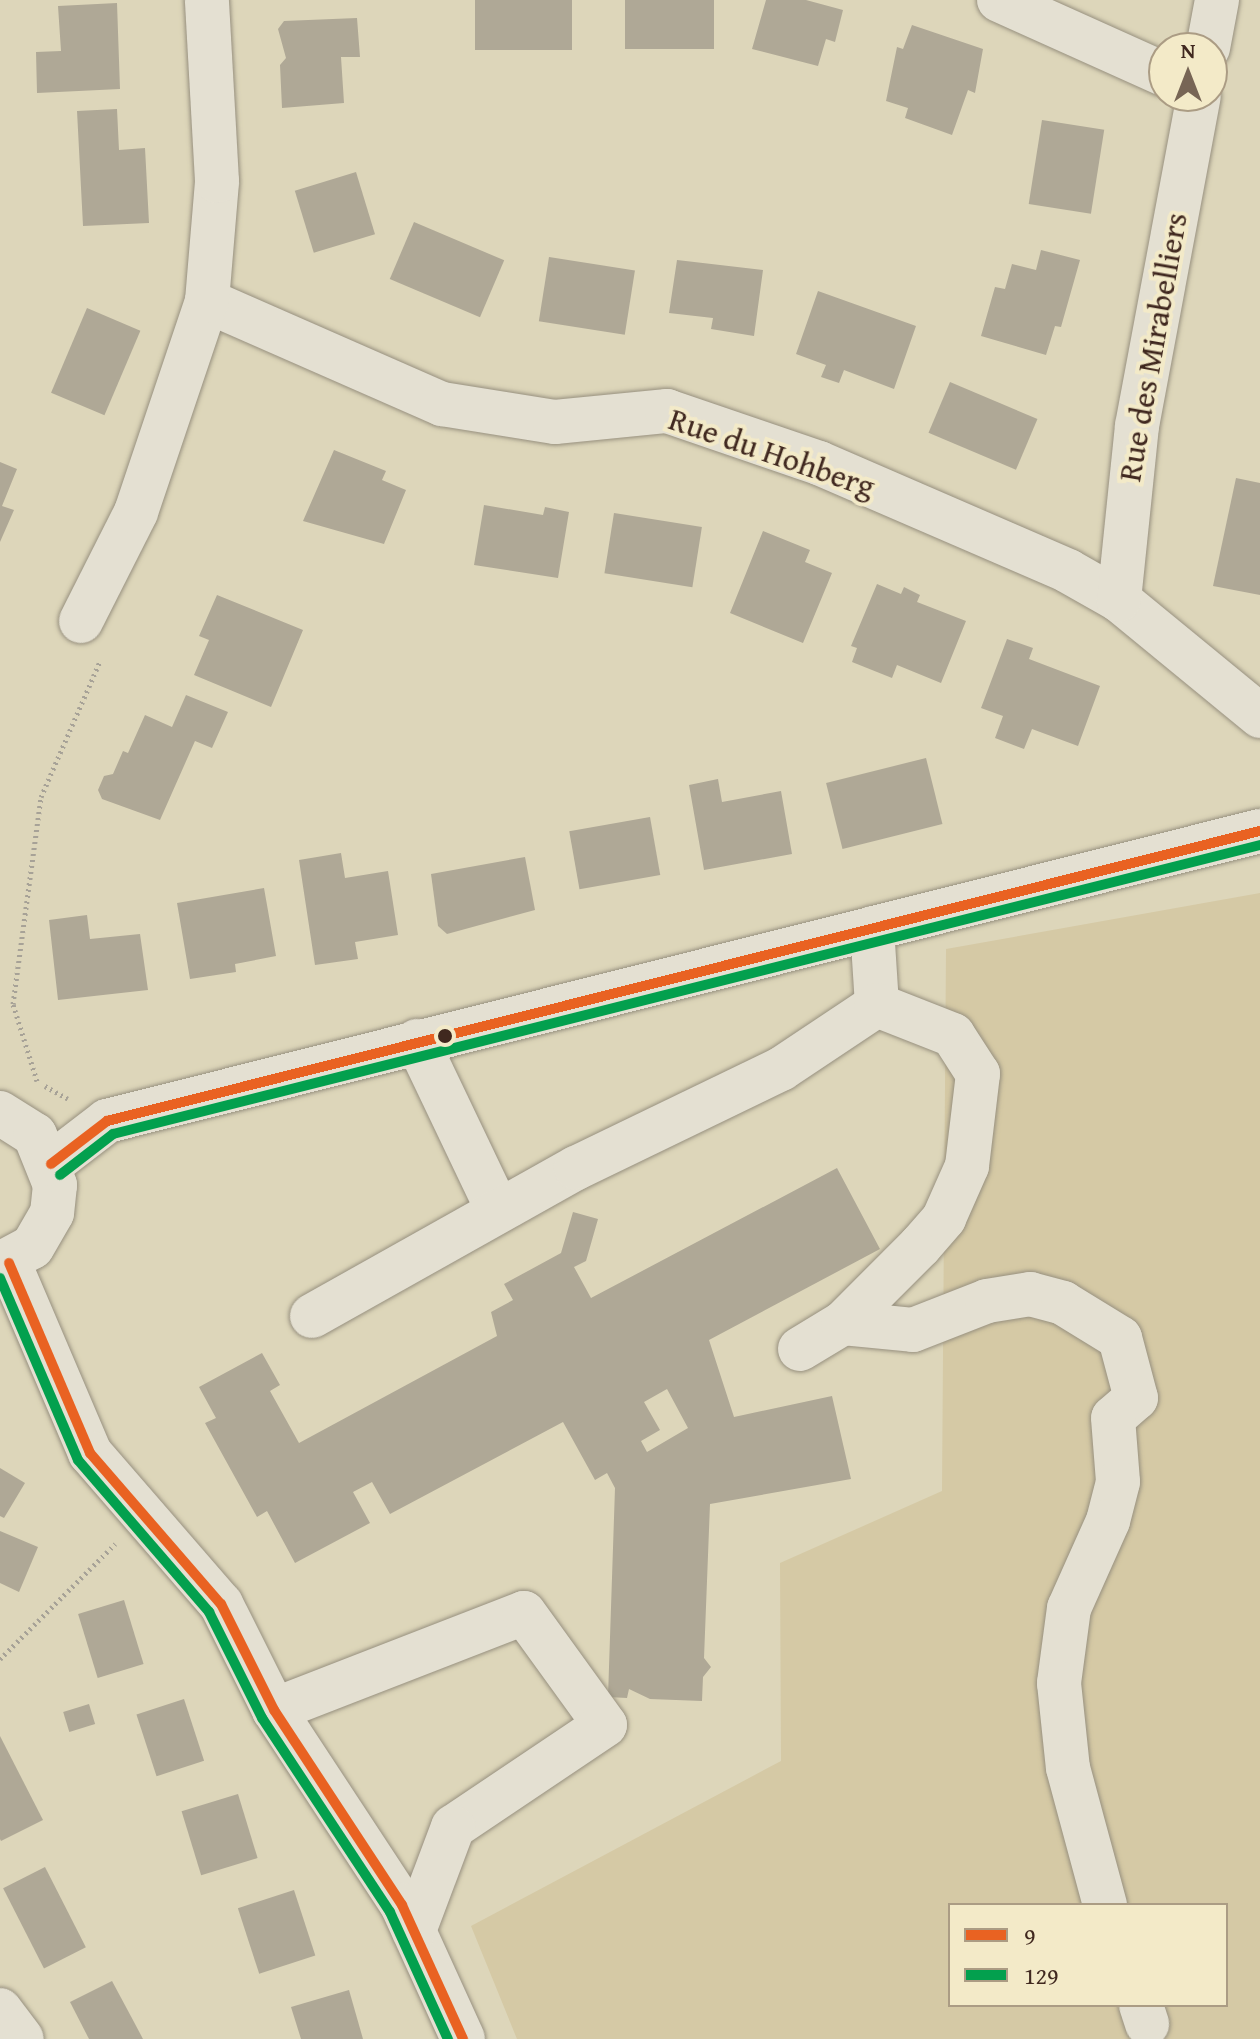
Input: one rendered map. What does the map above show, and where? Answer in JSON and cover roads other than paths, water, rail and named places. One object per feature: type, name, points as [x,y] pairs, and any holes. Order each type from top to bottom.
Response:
[{"type":"street","points":[[81,621],[136,512],[207,301],[217,181],[207,0]]},
{"type":"street","points":[[999,0],[1148,67]]},
{"type":"street","points":[[1211,32],[1217,0]]},
{"type":"street","name":"Rue des Mirabelliers","points":[[1119,600],[1137,426],[1196,112]]},
{"type":"street","name":"Rue du Hohberg","points":[[207,301],[442,404],[555,422],[667,411],[819,463],[1068,571],[1119,600],[1260,716]]},
{"type":"street","points":[[51,1164],[107,1121],[1260,831]]},
{"type":"street","points":[[872,928],[877,1005]]},
{"type":"street","points":[[312,1316],[498,1211],[781,1069],[877,1005]]},
{"type":"street","points":[[800,1349],[843,1323],[944,1218],[967,1166],[977,1122],[978,1074],[953,1035],[877,1005]]},
{"type":"street","points":[[417,1041],[498,1211]]},
{"type":"street","points":[[0,1113],[35,1135],[51,1164],[52,1213],[32,1247],[4,1263],[90,1453],[221,1604],[274,1710],[414,1931],[463,2039]]},
{"type":"street","points":[[843,1323],[913,1330],[987,1301],[1030,1294],[1063,1303],[1120,1338],[1136,1398],[1113,1418],[1118,1482],[1108,1521],[1069,1608],[1059,1683],[1068,1768],[1104,1903]]},
{"type":"street","points":[[274,1710],[524,1613],[605,1725],[453,1827],[414,1931]]},
{"type":"street","points":[[0,2010],[22,2039]]}]
